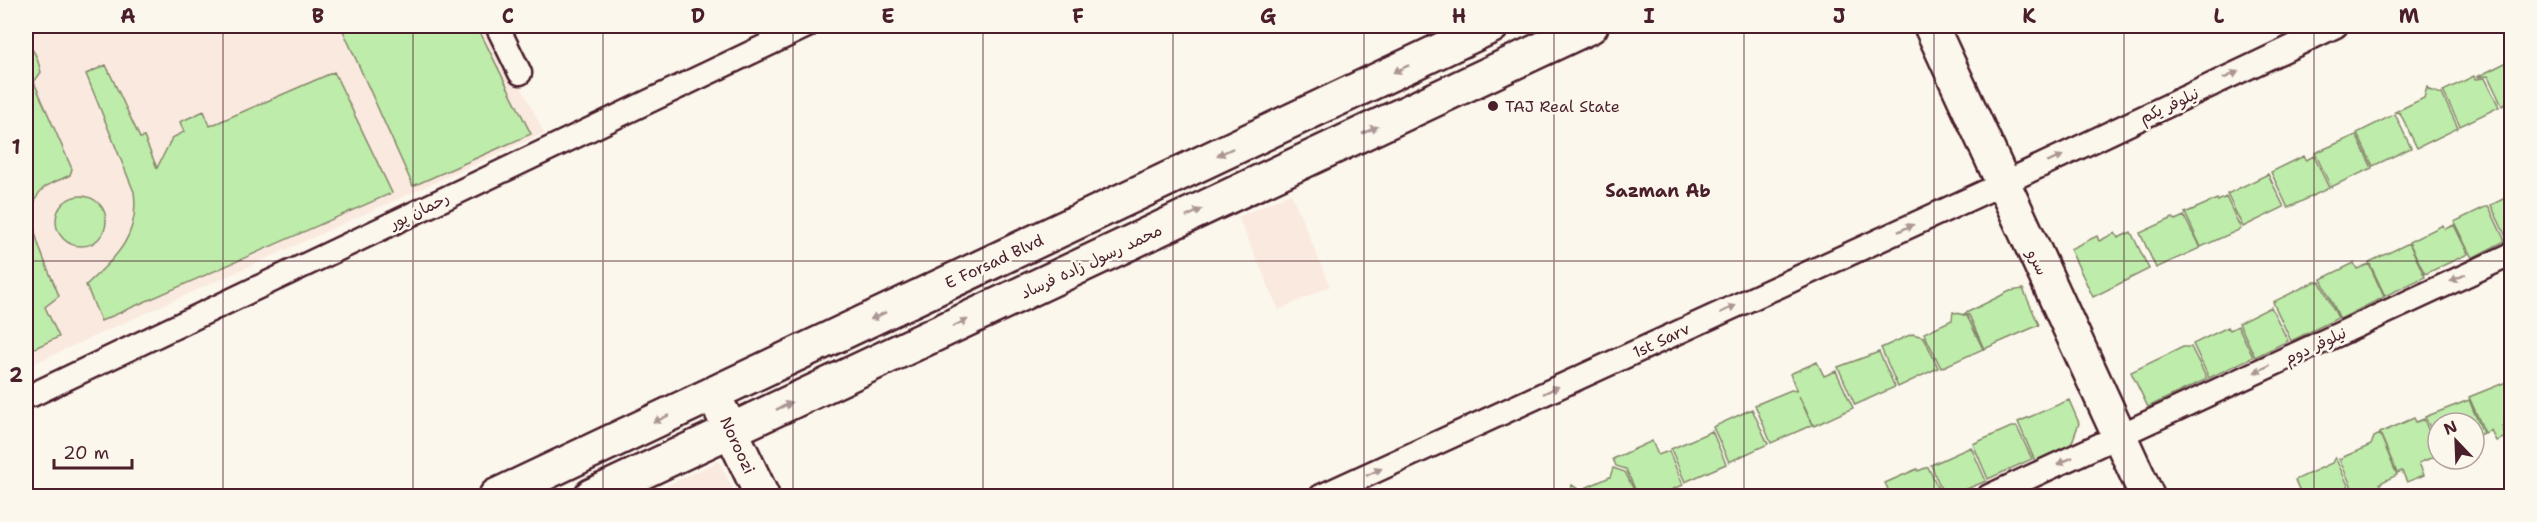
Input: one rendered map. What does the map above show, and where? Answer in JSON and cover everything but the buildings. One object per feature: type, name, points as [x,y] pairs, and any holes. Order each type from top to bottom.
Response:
[{"type":"street","points":[[496,26],[519,73]]},
{"type":"street","name":"رحمان پور","points":[[32,395],[807,26]]},
{"type":"street","name":"E Forsad Blvd","points":[[496,496],[1113,205],[1431,38],[1492,26]]},
{"type":"street","name":"محمد رسول زاده فرساد","points":[[591,496],[1591,26]]},
{"type":"street","name":"سرو","points":[[1931,26],[2147,496]]},
{"type":"street","name":"نیلوفر یکم","points":[[2002,184],[2336,26]]},
{"type":"street","points":[[1431,38],[1456,90]]},
{"type":"street","name":"1st Sarv","points":[[1321,496],[2002,184]]},
{"type":"street","points":[[1113,205],[1131,242]]},
{"type":"street","name":"نیلوفر دوم","points":[[1989,496],[2511,254]]},
{"type":"street","name":"Noroozi","points":[[714,394],[762,496]]},
{"type":"shaded area","points":[[26,26],[491,26],[544,133],[26,367]]},
{"type":"shaded area","points":[[1291,193],[1330,286],[1279,310],[1238,217]]},
{"type":"shaded area","points":[[719,461],[736,496],[645,496]]},
{"type":"green space","points":[[341,26],[477,26],[531,134],[413,186]]},
{"type":"green space","points":[[26,45],[38,60],[41,72],[34,82],[72,169],[70,175],[45,187],[37,197],[33,210],[37,240],[59,296],[45,307],[59,337],[26,352]]},
{"type":"green space","points":[[2511,60],[2511,101],[2502,106],[2488,76],[2477,77]]},
{"type":"green space","points":[[106,65],[140,138],[144,137],[157,168],[172,138],[184,132],[180,122],[204,111],[210,126],[334,72],[392,193],[101,321],[86,285],[107,265],[124,244],[133,221],[135,207],[134,192],[86,74]]},
{"type":"green space","points":[[2474,76],[2475,79],[2485,78],[2499,107],[2460,126],[2443,91]]},
{"type":"green space","points":[[2427,87],[2429,90],[2442,94],[2458,128],[2417,148],[2400,113],[2395,112],[2424,98]]},
{"type":"green space","points":[[2395,114],[2411,148],[2373,166],[2357,133]]},
{"type":"green space","points":[[2356,135],[2372,168],[2331,187],[2315,153]]},
{"type":"green space","points":[[2304,156],[2306,160],[2314,156],[2329,188],[2288,208],[2271,172]]},
{"type":"green space","points":[[2268,174],[2284,207],[2243,227],[2227,194]]},
{"type":"green space","points":[[2511,195],[2511,239],[2508,241],[2491,205]]},
{"type":"green space","points":[[81,196],[99,203],[106,221],[99,239],[81,246],[63,239],[56,221],[63,203]]},
{"type":"green space","points":[[2226,197],[2241,229],[2201,247],[2185,213]]},
{"type":"green space","points":[[2489,207],[2505,241],[2472,258],[2454,222]]},
{"type":"green space","points":[[2184,216],[2200,248],[2156,268],[2140,233],[2173,218],[2175,220]]},
{"type":"green space","points":[[2443,225],[2445,229],[2454,225],[2468,254],[2425,274],[2409,242]]},
{"type":"green space","points":[[2131,232],[2149,269],[2093,297],[2070,249],[2097,236],[2099,241],[2115,233],[2118,238]]},
{"type":"green space","points":[[2409,243],[2425,277],[2385,296],[2369,262]]},
{"type":"green space","points":[[2354,263],[2357,269],[2369,264],[2384,297],[2340,319],[2321,279]]},
{"type":"green space","points":[[2314,282],[2320,282],[2338,318],[2291,341],[2273,302]]},
{"type":"green space","points":[[2023,289],[2039,325],[1984,349],[1969,315],[1964,314],[2010,291]]},
{"type":"green space","points":[[2271,307],[2288,341],[2255,357],[2239,323]]},
{"type":"green space","points":[[1953,312],[1967,316],[1983,349],[1941,368],[1924,333],[1952,320]]},
{"type":"green space","points":[[2238,326],[2253,357],[2209,378],[2193,344],[2228,327],[2230,330]]},
{"type":"green space","points":[[1912,334],[1924,337],[1938,368],[1898,387],[1881,348]]},
{"type":"green space","points":[[2183,347],[2191,347],[2207,379],[2148,407],[2131,372]]},
{"type":"green space","points":[[1879,352],[1895,387],[1855,405],[1838,367]]},
{"type":"green space","points":[[1817,362],[1824,376],[1836,371],[1853,408],[1814,426],[1799,396],[1812,425],[1771,443],[1755,405],[1791,390],[1797,391],[1790,374]]},
{"type":"green space","points":[[2511,380],[2511,422],[2502,426],[2506,437],[2496,441],[2491,430],[2486,432],[2486,411],[2475,411],[2469,397]]},
{"type":"green space","points":[[2069,400],[2079,423],[2071,445],[2035,461],[2018,422]]},
{"type":"green space","points":[[2469,400],[2474,411],[2441,411]]},
{"type":"green space","points":[[1752,409],[1768,444],[1729,462],[1713,427]]},
{"type":"green space","points":[[2414,418],[2416,422],[2424,419],[2426,460],[2419,463],[2424,475],[2407,482],[2402,471],[2397,473],[2380,433]]},
{"type":"green space","points":[[2011,427],[2017,427],[2032,459],[1988,479],[1973,444]]},
{"type":"green space","points":[[1712,431],[1726,464],[1685,482],[1671,449]]},
{"type":"green space","points":[[2380,434],[2397,475],[2380,483],[2385,494],[2366,496],[2363,491],[2355,494],[2339,459],[2371,445],[2374,437]]},
{"type":"green space","points":[[1652,441],[1658,455],[1669,451],[1683,485],[1657,496],[1638,496],[1626,469],[1616,466],[1613,459]]},
{"type":"green space","points":[[1971,447],[1986,481],[1950,496],[1944,496],[1931,465]]},
{"type":"green space","points":[[2335,457],[2353,496],[2302,496],[2295,480],[2332,463]]},
{"type":"green space","points":[[1928,467],[1942,496],[1891,496],[1885,483],[1917,469],[1918,471]]},
{"type":"green space","points":[[1613,468],[1625,472],[1637,496],[1567,496],[1572,485],[1585,494],[1583,489],[1610,477]]},
{"type":"place","name":"TAJ Real State","points":[[1493,106]]},
{"type":"district","name":"Sazman Ab","points":[[1658,191]]}]
